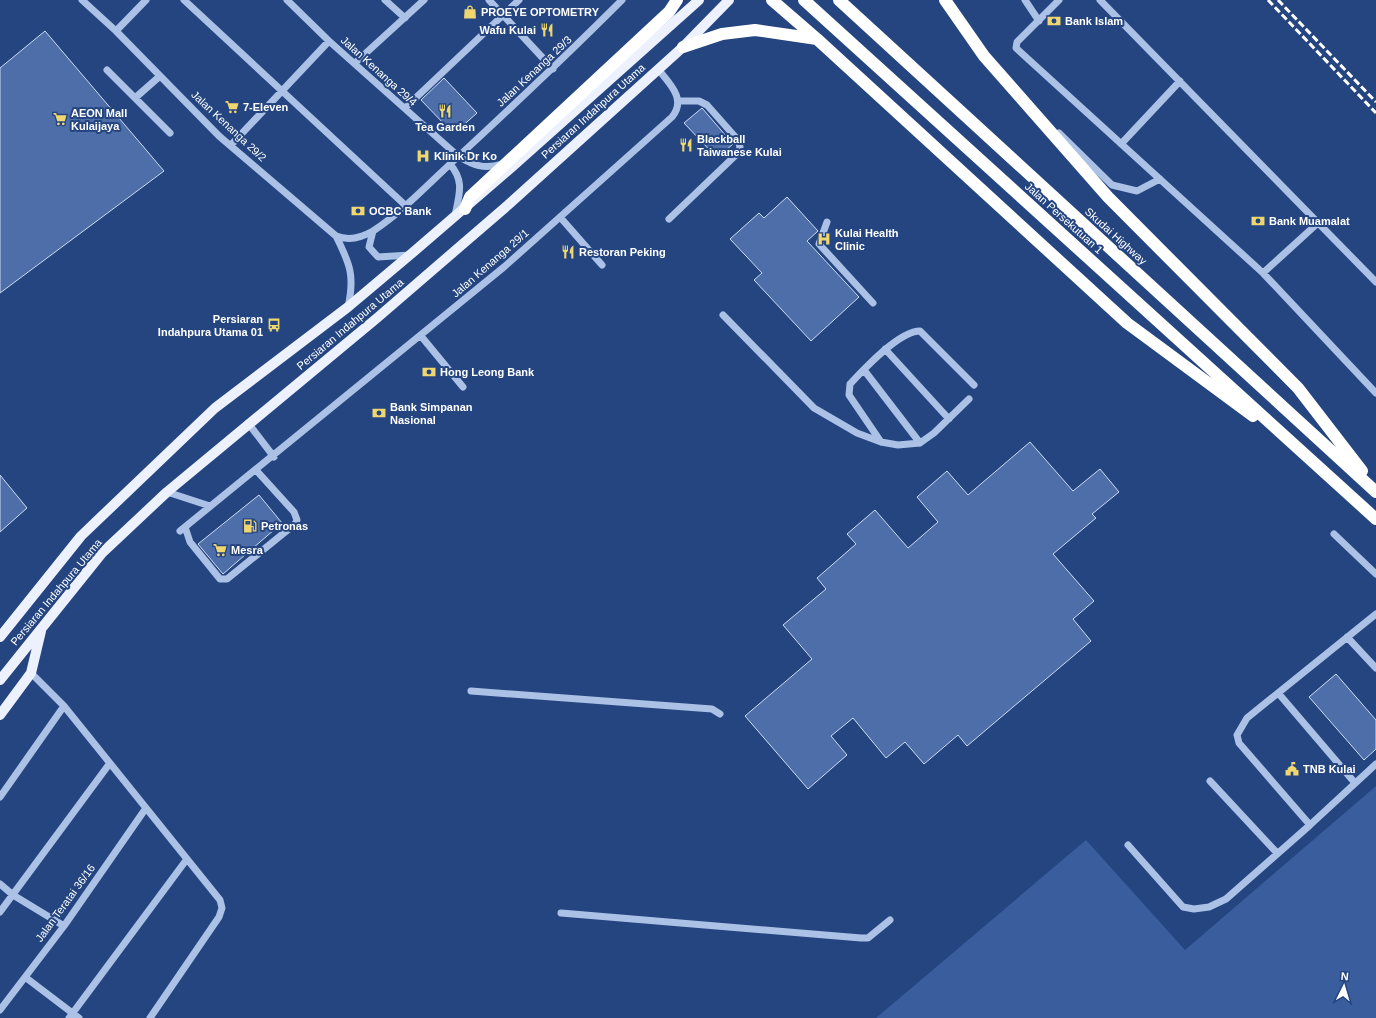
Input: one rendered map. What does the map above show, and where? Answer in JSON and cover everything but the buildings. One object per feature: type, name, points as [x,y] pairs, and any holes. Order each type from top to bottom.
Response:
[{"type":"highway","points":[[465,209],[470,197],[504,163],[669,12],[677,0]]},
{"type":"highway","points":[[772,0],[817,39],[1128,323],[1307,456],[1376,519]]},
{"type":"highway","name":"Jalan Persekutuan 1","points":[[804,0],[1307,456]]},
{"type":"highway","name":"Skudai Highway","points":[[839,0],[1376,491]]},
{"type":"highway","points":[[945,0],[984,56],[1023,98],[1108,197],[1298,388],[1376,491]]},
{"type":"highway","points":[[683,47],[722,34],[755,30],[817,39]]},
{"type":"main road","name":"Persiaran Indahpura Utama","points":[[0,637],[81,536],[215,408],[348,306],[455,218],[699,0]]},
{"type":"main road","name":"Persiaran Indahpura Utama","points":[[0,680],[102,553],[167,492],[248,423],[377,318],[502,210],[683,47],[729,0]]},
{"type":"main road","points":[[0,715],[31,672],[41,628]]},
{"type":"street","name":"Jalan Kenanga 29/2","points":[[82,0],[116,31],[231,145],[336,236]]},
{"type":"street","points":[[116,31],[146,0]]},
{"type":"street","points":[[184,0],[405,205]]},
{"type":"street","name":"Jalan Kenanga 29/4","points":[[288,0],[329,41],[458,156],[473,165],[490,168],[504,163]]},
{"type":"street","points":[[385,0],[404,18]]},
{"type":"street","points":[[355,63],[424,0]]},
{"type":"street","points":[[489,0],[553,69]]},
{"type":"street","points":[[405,108],[519,0]]},
{"type":"street","name":"Jalan Kenanga 29/3","points":[[373,231],[405,205],[553,69],[622,0]]},
{"type":"street","points":[[1025,0],[1039,21]]},
{"type":"street","points":[[1060,0],[1016,42],[1016,48],[1263,273],[1376,393]]},
{"type":"street","points":[[1100,0],[1319,222],[1376,282]]},
{"type":"street","points":[[231,145],[329,41]]},
{"type":"street","points":[[658,68],[675,90],[679,101],[699,101],[707,105],[738,140],[740,147],[738,153],[669,220]]},
{"type":"street","points":[[107,70],[170,133]]},
{"type":"street","points":[[135,98],[160,76]]},
{"type":"street","points":[[1121,144],[1180,81]]},
{"type":"street","points":[[1023,98],[1112,185],[1138,191],[1160,179]]},
{"type":"street","name":"Jalan Kenanga 29/1","points":[[256,470],[294,512],[296,522],[227,579],[220,578],[190,542],[183,529],[210,506],[256,470],[274,457],[504,267],[672,117],[676,112],[679,101]]},
{"type":"street","points":[[450,164],[458,173],[460,184],[455,218]]},
{"type":"street","points":[[560,217],[602,265]]},
{"type":"street","points":[[827,222],[819,244],[873,303]]},
{"type":"street","points":[[1263,273],[1319,222]]},
{"type":"street","points":[[336,236],[345,239],[355,239],[373,231]]},
{"type":"street","points":[[373,231],[369,247],[378,257],[411,254]]},
{"type":"street","points":[[336,236],[346,256],[352,277],[352,288],[348,306]]},
{"type":"street","points":[[723,315],[814,408],[857,433],[881,442],[898,445],[920,443],[934,433],[969,399]]},
{"type":"street","points":[[881,442],[849,395],[850,384],[885,349],[912,332],[920,331],[974,385]]},
{"type":"street","points":[[421,336],[463,387]]},
{"type":"street","points":[[885,349],[948,419]]},
{"type":"street","points":[[864,370],[920,443]]},
{"type":"street","points":[[248,423],[274,457]]},
{"type":"street","points":[[167,492],[210,506]]},
{"type":"street","points":[[1334,534],[1376,574]]},
{"type":"street","points":[[1310,825],[1239,743],[1239,730],[1247,718],[1279,694],[1347,637],[1376,615]]},
{"type":"street","points":[[1347,637],[1376,668]]},
{"type":"street","points":[[31,672],[64,706],[220,900],[222,908],[211,929],[150,1018]]},
{"type":"street","points":[[471,691],[712,709],[720,714]]},
{"type":"street","points":[[1279,694],[1354,783]]},
{"type":"street","points":[[0,798],[64,706]]},
{"type":"street","points":[[0,912],[110,763]]},
{"type":"street","points":[[1128,846],[1183,907],[1194,909],[1209,907],[1226,899],[1376,764]]},
{"type":"street","points":[[1210,782],[1277,853]]},
{"type":"street","name":"Jalan Teratai 36/16","points":[[0,1010],[64,926],[146,808]]},
{"type":"street","points":[[71,1016],[187,859]]},
{"type":"street","points":[[0,884],[12,895],[64,926]]},
{"type":"street","points":[[561,913],[860,938],[868,938],[890,920]]},
{"type":"street","points":[[25,977],[71,1016],[80,1018]]},
{"type":"shaded area","points":[[1376,786],[1376,1018],[876,1018],[1086,840],[1185,950]]},
{"type":"railway","points":[[1268,0],[1376,113]]},
{"type":"railway","points":[[1278,0],[1376,102]]},
{"type":"place","name":"PROEYE OPTOMETRY","points":[[470,12]]},
{"type":"place","name":"Bank Islam","points":[[1054,21]]},
{"type":"place","name":"Wafu Kulai","points":[[547,30]]},
{"type":"place","name":"7-Eleven","points":[[232,107]]},
{"type":"place","name":"Tea Garden","points":[[445,111]]},
{"type":"place","name":"AEON Mall Kulaijaya","points":[[60,119]]},
{"type":"place","name":"Blackball Taiwanese Kulai","points":[[686,145]]},
{"type":"place","name":"Klinik Dr Ko","points":[[423,156]]},
{"type":"place","name":"OCBC Bank","points":[[358,211]]},
{"type":"place","name":"Bank Muamalat","points":[[1258,221]]},
{"type":"place","name":"Kulai Health Clinic","points":[[824,239]]},
{"type":"place","name":"Restoran Peking","points":[[568,252]]},
{"type":"place","name":"Persiaran Indahpura Utama 01","points":[[274,325]]},
{"type":"place","name":"Hong Leong Bank","points":[[429,372]]},
{"type":"place","name":"Bank Simpanan Nasional","points":[[379,413]]},
{"type":"place","name":"Petronas","points":[[250,526]]},
{"type":"place","name":"Mesra","points":[[220,550]]},
{"type":"place","name":"TNB Kulai","points":[[1292,769]]}]
